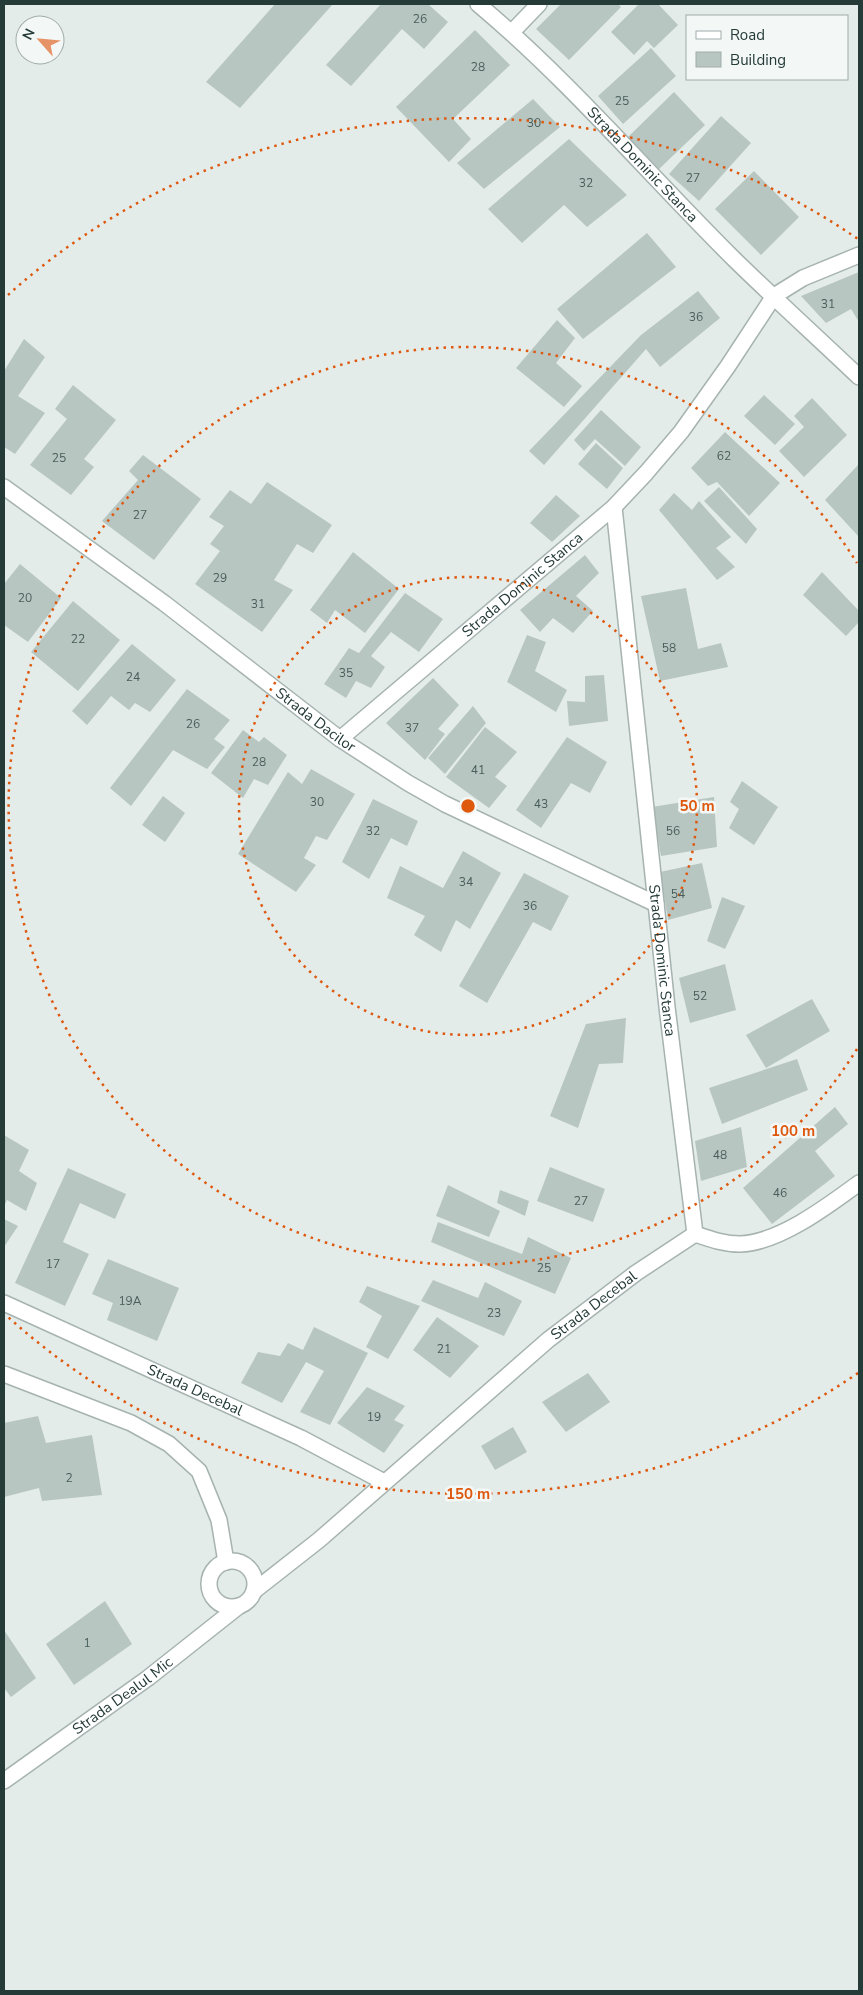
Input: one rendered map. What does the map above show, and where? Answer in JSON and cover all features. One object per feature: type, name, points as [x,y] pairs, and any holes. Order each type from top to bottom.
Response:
[{"type":"street","name":"Strada Dominic Stanca","points":[[478,4],[512,32],[735,260],[859,377]]},
{"type":"street","points":[[512,32],[540,4]]},
{"type":"street","name":"Strada Dominic Stanca","points":[[340,739],[614,507],[681,432],[774,296],[803,278],[859,255]]},
{"type":"street","name":"Strada Dacilor","points":[[4,487],[164,603],[340,739],[408,783],[445,804],[656,904]]},
{"type":"street","name":"Strada Dominic Stanca","points":[[614,507],[656,904],[696,1234]]},
{"type":"street","points":[[696,1234],[720,1242],[742,1244],[776,1236],[836,1200],[859,1183]]},
{"type":"street","name":"Strada Decebal","points":[[254,1591],[319,1540],[548,1340],[636,1273],[696,1234]]},
{"type":"street","name":"Strada Decebal","points":[[4,1303],[301,1438],[384,1482]]},
{"type":"street","points":[[4,1374],[132,1423],[169,1444],[199,1471],[219,1520],[226,1562]]},
{"type":"street","points":[[226,1562],[239,1562],[250,1570],[255,1583],[254,1591],[240,1606],[232,1607],[220,1603],[211,1592],[209,1584],[211,1576],[215,1568],[226,1562]]},
{"type":"street","name":"Strada Dealul Mic","points":[[4,1781],[148,1678],[240,1606]]},
{"type":"building","points":[[275,4],[333,4],[240,108],[206,82]]},
{"type":"building","points":[[381,4],[428,4],[448,22],[424,49],[402,29],[351,86],[326,65]]},
{"type":"building","points":[[561,4],[618,4],[621,7],[569,60],[536,29]]},
{"type":"building","points":[[639,4],[658,4],[678,25],[654,48],[647,41],[634,55],[611,32]]},
{"type":"building","points":[[475,30],[510,65],[453,119],[471,139],[449,162],[396,107]]},
{"type":"building","points":[[651,48],[676,76],[623,124],[598,96]]},
{"type":"building","points":[[674,92],[705,125],[658,170],[627,138]]},
{"type":"building","points":[[533,99],[560,127],[484,189],[457,163]]},
{"type":"building","points":[[721,116],[751,143],[699,201],[669,174]]},
{"type":"building","points":[[569,139],[627,195],[587,227],[564,205],[522,243],[488,209]]},
{"type":"building","points":[[754,171],[799,217],[761,255],[715,209]]},
{"type":"building","points":[[647,233],[676,267],[583,339],[557,309]]},
{"type":"building","points":[[859,272],[859,322],[851,309],[826,323],[801,296]]},
{"type":"building","points":[[698,291],[720,318],[660,367],[646,349],[544,465],[529,451],[641,335]]},
{"type":"building","points":[[557,320],[575,338],[556,363],[582,386],[564,407],[516,368]]},
{"type":"building","points":[[24,339],[45,357],[18,396],[45,413],[15,454],[4,447],[4,371]]},
{"type":"building","points":[[73,385],[116,420],[84,459],[94,467],[71,495],[30,465],[67,419],[55,409]]},
{"type":"building","points":[[764,395],[795,424],[775,445],[744,416]]},
{"type":"building","points":[[812,398],[847,435],[804,477],[779,451],[804,427],[794,416]]},
{"type":"building","points":[[601,410],[641,447],[625,466],[595,439],[584,451],[574,440]]},
{"type":"building","points":[[725,432],[780,483],[749,516],[717,482],[708,486],[691,468]]},
{"type":"building","points":[[596,443],[623,468],[607,489],[578,464]]},
{"type":"building","points":[[143,455],[201,499],[154,560],[102,521],[138,480],[129,471]]},
{"type":"building","points":[[859,464],[859,537],[825,500]]},
{"type":"building","points":[[267,482],[332,525],[313,553],[297,544],[274,580],[293,590],[262,632],[195,584],[220,551],[210,544],[224,526],[209,517],[230,490],[251,504]]},
{"type":"building","points":[[719,487],[757,529],[746,544],[704,501]]},
{"type":"building","points":[[674,493],[692,510],[699,501],[731,537],[716,548],[735,567],[717,580],[659,510]]},
{"type":"building","points":[[556,495],[580,516],[552,542],[530,523]]},
{"type":"building","points":[[353,552],[399,589],[365,633],[335,610],[327,623],[310,610]]},
{"type":"building","points":[[585,555],[599,573],[576,596],[593,611],[573,633],[553,618],[540,632],[520,610]]},
{"type":"building","points":[[20,564],[61,598],[28,642],[4,625],[4,584]]},
{"type":"building","points":[[822,572],[859,611],[859,622],[846,636],[803,595]]},
{"type":"building","points":[[686,588],[698,649],[721,643],[728,667],[660,681],[641,596]]},
{"type":"building","points":[[405,593],[443,619],[419,652],[391,632],[371,656],[385,667],[371,688],[356,681],[346,698],[324,684],[349,648],[359,653]]},
{"type":"building","points":[[73,601],[120,640],[78,691],[31,652]]},
{"type":"building","points":[[527,635],[546,642],[535,671],[567,690],[556,712],[507,682]]},
{"type":"building","points":[[132,644],[176,680],[150,712],[135,703],[129,710],[111,696],[87,725],[72,711]]},
{"type":"building","points":[[604,675],[608,721],[569,726],[567,701],[585,702],[585,676]]},
{"type":"building","points":[[433,678],[459,705],[438,729],[445,734],[425,760],[386,723]]},
{"type":"building","points":[[187,689],[230,720],[214,739],[225,747],[207,769],[173,750],[131,806],[110,788]]},
{"type":"building","points":[[473,706],[486,723],[445,774],[428,758]]},
{"type":"building","points":[[485,727],[517,752],[495,777],[507,786],[489,808],[446,777]]},
{"type":"building","points":[[243,730],[259,742],[264,737],[287,755],[268,785],[254,779],[243,798],[211,773]]},
{"type":"building","points":[[567,737],[607,762],[590,793],[571,783],[541,828],[516,810]]},
{"type":"building","points":[[311,769],[355,794],[327,840],[316,836],[304,858],[316,865],[296,892],[238,854],[288,772],[302,784]]},
{"type":"building","points":[[742,781],[778,807],[754,845],[729,828],[739,809],[730,802]]},
{"type":"building","points":[[163,796],[185,813],[165,842],[142,825]]},
{"type":"building","points":[[714,797],[717,847],[661,856],[652,807]]},
{"type":"building","points":[[373,799],[418,821],[407,846],[391,838],[369,879],[342,862]]},
{"type":"building","points":[[463,851],[501,873],[470,929],[456,920],[441,952],[414,935],[425,916],[387,898],[400,866],[443,888]]},
{"type":"building","points":[[702,863],[712,908],[668,920],[660,872]]},
{"type":"building","points":[[524,873],[569,896],[551,931],[533,922],[487,1003],[459,986]]},
{"type":"building","points":[[722,897],[745,906],[725,949],[707,941]]},
{"type":"building","points":[[725,964],[736,1010],[690,1023],[679,978]]},
{"type":"building","points":[[812,999],[830,1031],[766,1068],[746,1035]]},
{"type":"building","points":[[626,1018],[623,1063],[599,1064],[578,1128],[550,1116],[586,1024]]},
{"type":"building","points":[[797,1059],[808,1090],[722,1124],[709,1088]]},
{"type":"building","points":[[835,1107],[848,1124],[815,1151],[835,1176],[772,1224],[743,1188]]},
{"type":"building","points":[[741,1127],[747,1167],[701,1181],[695,1141]]},
{"type":"building","points":[[4,1135],[29,1150],[19,1171],[37,1183],[26,1211],[7,1200],[4,1206]]},
{"type":"building","points":[[550,1167],[605,1189],[593,1222],[537,1201]]},
{"type":"building","points":[[68,1168],[126,1194],[115,1219],[80,1203],[63,1242],[89,1254],[65,1306],[15,1283]]},
{"type":"building","points":[[448,1185],[500,1211],[489,1237],[436,1216]]},
{"type":"building","points":[[500,1190],[529,1201],[525,1216],[497,1203]]},
{"type":"building","points":[[4,1219],[18,1226],[4,1247]]},
{"type":"building","points":[[438,1222],[522,1254],[528,1237],[571,1258],[555,1294],[431,1242]]},
{"type":"building","points":[[108,1259],[179,1288],[157,1341],[107,1320],[113,1303],[92,1294]]},
{"type":"building","points":[[433,1280],[478,1298],[485,1282],[522,1301],[504,1336],[421,1301]]},
{"type":"building","points":[[367,1286],[420,1306],[388,1359],[366,1347],[382,1316],[359,1302]]},
{"type":"building","points":[[437,1317],[479,1346],[450,1378],[413,1350]]},
{"type":"building","points":[[314,1327],[368,1353],[330,1425],[300,1412],[324,1371],[306,1362],[282,1403],[241,1383],[258,1352],[280,1356],[288,1343],[303,1350]]},
{"type":"building","points":[[588,1373],[610,1402],[566,1432],[542,1402]]},
{"type":"building","points":[[367,1387],[405,1406],[394,1420],[404,1425],[384,1453],[337,1423]]},
{"type":"building","points":[[38,1416],[46,1443],[92,1435],[102,1495],[42,1501],[39,1488],[4,1497],[4,1423]]},
{"type":"building","points":[[513,1427],[527,1452],[495,1470],[481,1446]]},
{"type":"building","points":[[105,1601],[132,1644],[74,1685],[46,1644]]},
{"type":"building","points":[[4,1630],[36,1678],[11,1697],[4,1688]]}]
